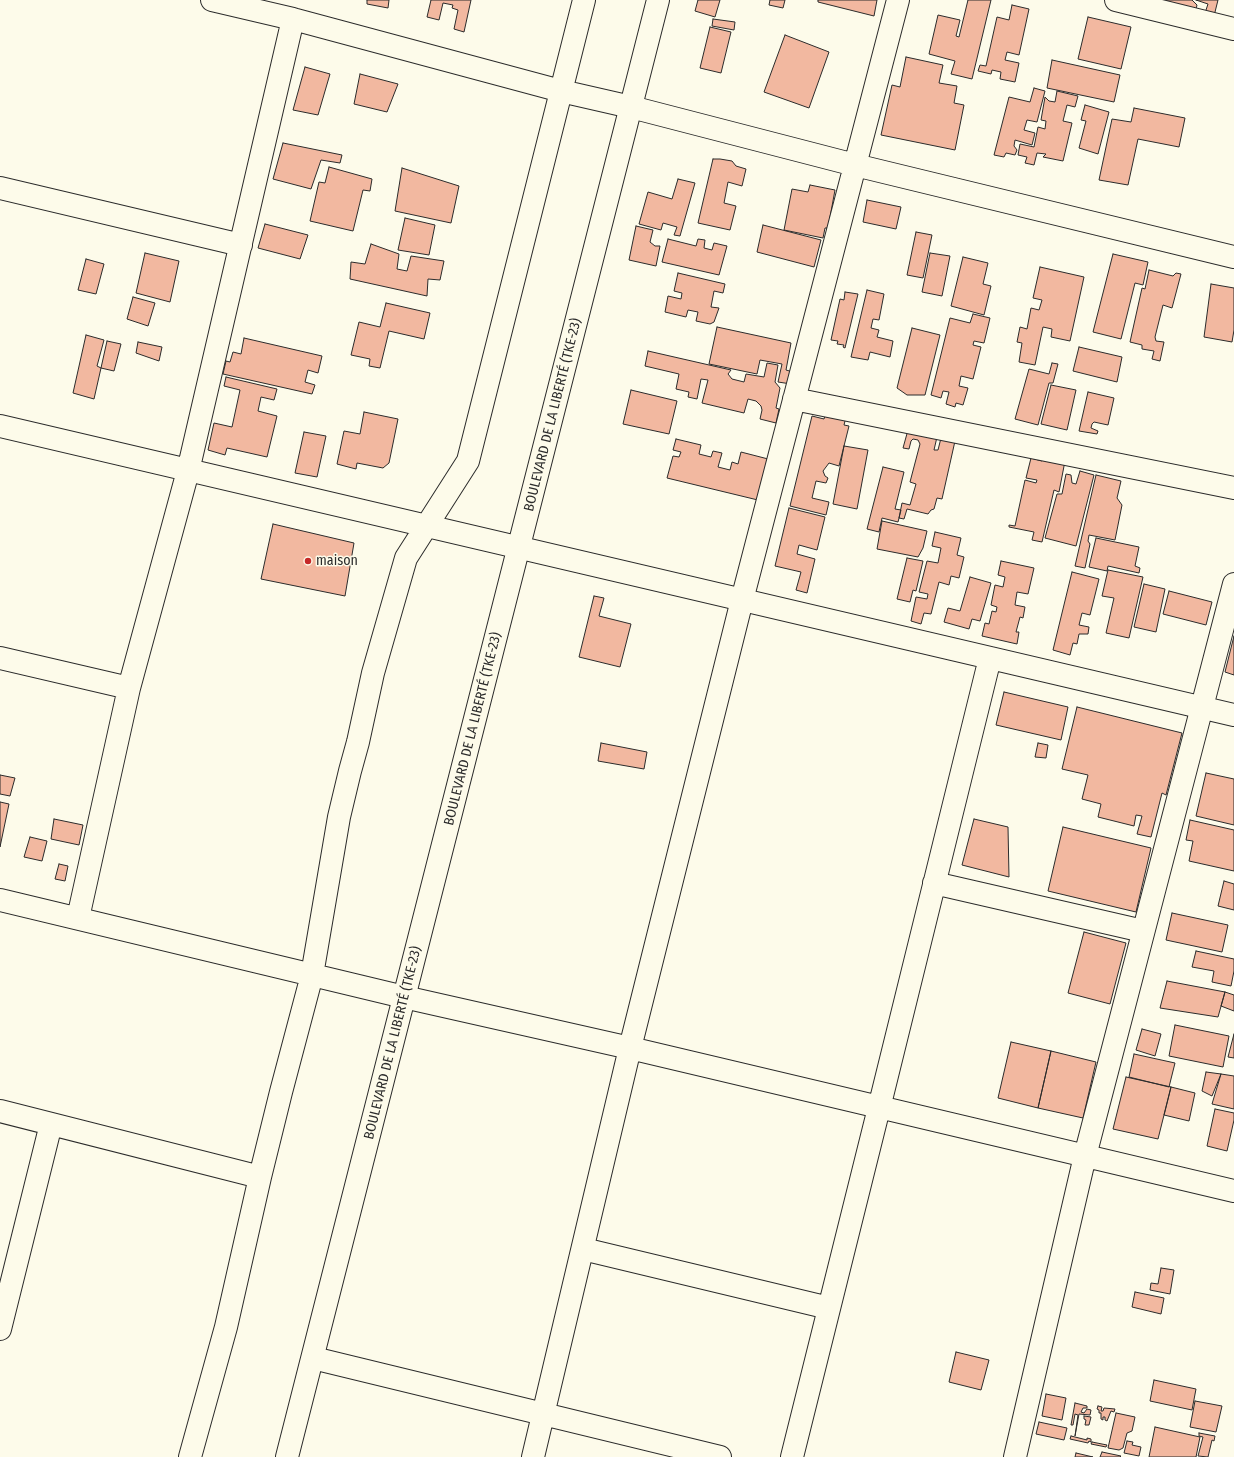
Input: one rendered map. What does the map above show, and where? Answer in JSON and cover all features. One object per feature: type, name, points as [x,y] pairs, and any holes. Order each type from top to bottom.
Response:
[{"type":"street","points":[[212,0],[293,19],[561,91],[631,107],[856,165],[1234,257]]},
{"type":"street","points":[[190,1457],[226,1326],[280,1092],[312,975],[339,817],[358,742],[373,673],[406,558],[468,461],[584,0]]},
{"type":"street","name":"BOULEVARD DE LA LIBERTÉ (TKE-23)","points":[[287,1457],[658,0]]},
{"type":"street","points":[[532,1457],[630,1048],[742,600],[898,0]]},
{"type":"street","points":[[1116,0],[1234,29]]},
{"type":"street","points":[[78,918],[129,688],[188,471],[293,19]]},
{"type":"street","points":[[0,188],[241,245]]},
{"type":"street","points":[[794,400],[1234,488]]},
{"type":"street","points":[[0,426],[188,471],[427,525],[1234,716]]},
{"type":"street","points":[[1015,1457],[1085,1156],[1234,584]]},
{"type":"street","points":[[0,658],[129,688]]},
{"type":"street","points":[[792,1457],[990,658]]},
{"type":"street","points":[[934,883],[1143,931]]},
{"type":"street","points":[[0,900],[404,997],[630,1048],[879,1108],[1234,1190]]},
{"type":"street","points":[[0,1111],[260,1177]]},
{"type":"street","points":[[0,1329],[50,1124]]},
{"type":"street","points":[[582,1249],[829,1308]]},
{"type":"street","points":[[313,1358],[720,1457]]},
{"type":"building","points":[[367,0],[389,0],[388,8],[367,4]]},
{"type":"building","points":[[431,0],[471,0],[464,32],[454,29],[458,10],[452,8],[453,5],[443,3],[439,20],[427,17]]},
{"type":"building","points":[[698,0],[720,0],[715,17],[695,11]]},
{"type":"building","points":[[770,0],[785,0],[783,8],[769,5]]},
{"type":"building","points":[[818,0],[877,0],[874,16],[818,2]]},
{"type":"building","points":[[968,0],[991,0],[972,79],[951,74],[955,61],[929,54],[938,15],[960,20],[956,36],[959,37]]},
{"type":"building","points":[[1159,0],[1192,0],[1197,5],[1196,9]]},
{"type":"building","points":[[1196,0],[1218,0],[1214,16],[1205,13],[1208,4]]},
{"type":"building","points":[[1012,5],[1029,9],[1019,55],[1007,52],[1005,60],[1019,63],[1015,82],[1000,79],[1001,72],[992,70],[991,74],[978,71],[980,65],[986,66],[997,17],[1009,20]]},
{"type":"building","points":[[1088,17],[1131,27],[1121,69],[1078,59]]},
{"type":"building","points":[[713,19],[735,22],[734,30],[712,26]]},
{"type":"building","points":[[710,27],[731,32],[721,73],[700,68]]},
{"type":"building","points":[[785,35],[829,52],[809,108],[764,92]]},
{"type":"building","points":[[906,57],[943,65],[939,83],[957,86],[954,103],[964,105],[955,150],[881,135],[892,85],[900,87]]},
{"type":"building","points":[[1052,60],[1120,75],[1114,102],[1047,88]]},
{"type":"building","points":[[305,67],[330,74],[318,115],[293,110]]},
{"type":"building","points":[[360,74],[398,84],[387,112],[354,104]]},
{"type":"building","points":[[1034,88],[1045,91],[1037,122],[1027,120],[1024,130],[1035,133],[1032,145],[1015,140],[1014,146],[1017,150],[1015,155],[1006,153],[1004,157],[994,155],[1009,97],[1030,102]]},
{"type":"building","points":[[1057,91],[1078,96],[1075,107],[1067,105],[1063,121],[1072,123],[1063,161],[1043,157],[1046,154],[1037,153],[1034,165],[1025,163],[1027,157],[1018,155],[1020,144],[1034,147],[1038,127],[1045,129],[1046,121],[1041,120],[1045,97],[1049,101],[1055,102]]},
{"type":"building","points":[[1085,105],[1109,112],[1098,154],[1079,148],[1086,121],[1081,120]]},
{"type":"building","points":[[1134,108],[1185,118],[1179,147],[1138,139],[1128,185],[1099,180],[1112,119],[1131,122]]},
{"type":"building","points":[[283,143],[342,155],[340,163],[321,160],[311,189],[273,179]]},
{"type":"building","points":[[713,159],[732,161],[736,166],[746,169],[742,186],[728,182],[724,203],[736,206],[730,230],[698,223]]},
{"type":"building","points":[[329,167],[372,179],[370,191],[363,190],[353,231],[310,221],[319,182],[325,183]]},
{"type":"building","points":[[402,168],[459,186],[451,223],[395,211]]},
{"type":"building","points":[[678,179],[695,183],[680,236],[674,235],[677,227],[663,223],[661,230],[639,224],[648,192],[672,199]]},
{"type":"building","points":[[810,185],[835,190],[828,228],[825,228],[823,238],[784,230],[792,189],[808,192]]},
{"type":"building","points":[[867,200],[901,207],[896,229],[863,222]]},
{"type":"building","points":[[405,218],[435,225],[429,255],[398,250]]},
{"type":"building","points":[[265,224],[308,235],[300,259],[258,248]]},
{"type":"building","points":[[763,225],[821,240],[814,267],[757,252]]},
{"type":"building","points":[[636,226],[653,230],[650,242],[655,246],[660,246],[656,266],[629,260]]},
{"type":"building","points":[[916,232],[932,235],[923,278],[907,275]]},
{"type":"building","points":[[668,239],[696,246],[698,239],[705,240],[704,248],[712,250],[714,243],[727,246],[719,275],[662,262]]},
{"type":"building","points":[[371,244],[399,254],[397,269],[407,271],[411,256],[444,261],[440,280],[428,279],[427,296],[350,279],[351,262],[365,264]]},
{"type":"building","points":[[145,253],[179,261],[170,302],[136,293]]},
{"type":"building","points":[[930,253],[950,256],[942,296],[922,292]]},
{"type":"building","points":[[1113,254],[1148,262],[1143,285],[1135,283],[1121,339],[1093,332]]},
{"type":"building","points":[[963,257],[988,263],[983,284],[991,286],[984,315],[951,306]]},
{"type":"building","points":[[86,259],[104,264],[96,294],[78,290]]},
{"type":"building","points":[[1040,267],[1084,277],[1070,341],[1051,337],[1052,329],[1043,327],[1035,365],[1019,362],[1022,343],[1017,342],[1020,327],[1027,329],[1031,308],[1039,310],[1042,300],[1033,298]]},
{"type":"building","points":[[1149,270],[1173,276],[1176,273],[1181,274],[1172,308],[1163,305],[1155,337],[1156,341],[1164,342],[1160,361],[1152,359],[1154,351],[1142,349],[1142,345],[1130,342],[1142,288],[1145,289]]},
{"type":"building","points":[[678,273],[725,284],[723,293],[714,291],[711,307],[719,308],[714,322],[710,324],[696,321],[698,312],[688,310],[686,317],[665,312],[668,296],[681,299],[682,293],[674,291]]},
{"type":"building","points":[[1211,284],[1234,288],[1234,330],[1232,342],[1204,337]]},
{"type":"building","points":[[867,290],[884,294],[879,320],[873,319],[871,328],[879,330],[877,337],[893,341],[890,357],[870,352],[868,360],[851,357]]},
{"type":"building","points":[[845,292],[858,294],[845,348],[843,347],[844,345],[837,344],[838,341],[831,340],[840,299],[844,300]]},
{"type":"building","points":[[133,297],[155,303],[148,326],[127,319]]},
{"type":"building","points":[[386,303],[430,313],[424,339],[389,331],[380,368],[369,366],[370,359],[351,355],[359,322],[380,327]]},
{"type":"building","points":[[973,314],[990,318],[984,343],[974,341],[973,345],[981,347],[973,379],[961,376],[959,386],[968,388],[963,405],[956,403],[955,407],[946,404],[949,392],[943,391],[941,398],[931,395],[950,318],[970,323]]},
{"type":"building","points":[[717,327],[791,343],[786,370],[793,372],[791,384],[778,382],[782,364],[760,360],[757,374],[709,364]]},
{"type":"building","points":[[912,328],[940,335],[925,395],[907,395],[897,388]]},
{"type":"building","points":[[86,335],[104,340],[97,366],[101,368],[94,399],[73,393]]},
{"type":"building","points":[[244,338],[322,356],[318,373],[308,370],[305,382],[315,385],[312,394],[223,374],[226,361],[230,362],[233,352],[241,354]]},
{"type":"building","points":[[107,341],[121,344],[114,371],[101,368]]},
{"type":"building","points":[[138,342],[162,347],[159,361],[136,353]]},
{"type":"building","points":[[1079,347],[1122,357],[1117,382],[1073,371]]},
{"type":"building","points":[[648,351],[731,370],[728,374],[732,379],[744,382],[746,374],[764,377],[767,363],[778,365],[775,382],[780,388],[776,408],[779,409],[776,423],[760,419],[762,410],[761,406],[756,401],[748,399],[744,413],[702,403],[708,380],[701,379],[697,399],[688,397],[689,392],[676,389],[679,374],[645,366]]},
{"type":"building","points":[[1052,363],[1058,364],[1053,383],[1049,383],[1038,425],[1015,419],[1029,369],[1049,374]]},
{"type":"building","points":[[226,377],[277,389],[274,400],[261,397],[258,411],[277,416],[267,457],[227,448],[225,455],[208,450],[214,423],[232,427],[240,390],[224,386]]},
{"type":"building","points":[[1051,385],[1076,390],[1067,430],[1041,424]]},
{"type":"building","points":[[631,390],[677,401],[669,434],[623,424]]},
{"type":"building","points":[[1088,392],[1114,398],[1108,425],[1094,422],[1092,424],[1091,428],[1098,431],[1097,434],[1079,431]]},
{"type":"building","points":[[364,412],[398,419],[389,463],[383,468],[357,463],[356,469],[337,464],[344,431],[360,434]]},
{"type":"building","points":[[826,412],[846,417],[844,425],[849,426],[839,466],[829,463],[823,471],[825,476],[828,478],[826,483],[816,481],[812,498],[829,502],[826,515],[790,506],[812,416],[824,419]]},
{"type":"building","points":[[908,430],[937,437],[934,450],[938,450],[941,438],[955,441],[942,499],[937,498],[934,509],[928,514],[907,509],[904,519],[899,518],[902,503],[910,505],[916,484],[910,482],[920,444],[918,440],[913,439],[909,449],[903,448]]},
{"type":"building","points":[[304,432],[326,436],[317,477],[295,473]]},
{"type":"building","points":[[676,439],[701,445],[699,454],[711,457],[713,451],[722,453],[718,467],[730,470],[732,462],[738,464],[741,452],[772,460],[762,501],[667,478],[673,456],[679,457],[681,452],[673,450]]},
{"type":"building","points":[[844,446],[868,450],[857,509],[833,504]]},
{"type":"building","points":[[1043,456],[1065,461],[1059,492],[1054,490],[1042,542],[1032,540],[1034,532],[1009,527],[1009,525],[1015,526],[1025,480],[1036,483],[1037,480],[1026,478],[1031,458],[1042,461]]},
{"type":"building","points":[[883,467],[904,472],[895,509],[901,510],[898,522],[882,518],[879,532],[867,529]]},
{"type":"building","points":[[1080,471],[1094,475],[1076,546],[1045,538],[1057,494],[1062,494],[1066,474],[1071,475],[1072,483],[1076,484]]},
{"type":"building","points":[[1096,475],[1121,481],[1117,498],[1122,505],[1115,540],[1089,535],[1088,541],[1090,544],[1085,568],[1075,566]]},
{"type":"building","points":[[789,508],[825,517],[817,550],[799,545],[797,554],[815,559],[807,593],[796,590],[801,572],[775,566]]},
{"type":"building","points":[[882,521],[927,531],[923,548],[918,557],[877,549]]},
{"type":"building","name":"maison","points":[[273,524],[354,543],[345,596],[261,579]]},
{"type":"building","points":[[935,532],[961,538],[957,555],[964,557],[959,578],[951,576],[949,585],[939,582],[931,614],[924,613],[921,624],[911,621],[916,597],[927,599],[928,594],[919,592],[927,561],[938,563],[941,548],[932,546]]},
{"type":"building","points":[[1096,538],[1139,547],[1135,566],[1140,568],[1139,573],[1108,566],[1107,571],[1089,567]]},
{"type":"building","points":[[907,558],[923,561],[916,591],[913,590],[910,602],[897,599]]},
{"type":"building","points":[[1001,561],[1034,568],[1028,594],[1017,592],[1015,605],[1025,607],[1023,618],[1020,617],[1016,632],[1019,632],[1017,644],[982,636],[985,623],[989,624],[992,611],[996,612],[997,607],[991,605],[995,585],[1003,587],[1005,577],[998,575]]},
{"type":"building","points":[[1108,570],[1143,577],[1129,638],[1106,633],[1114,598],[1102,596]]},
{"type":"building","points":[[1072,572],[1099,579],[1090,615],[1082,613],[1079,625],[1089,627],[1088,634],[1079,634],[1077,644],[1073,643],[1070,655],[1053,650]]},
{"type":"building","points":[[970,577],[991,583],[980,621],[972,619],[969,629],[944,622],[948,608],[960,611]]},
{"type":"building","points":[[1144,584],[1165,589],[1156,632],[1134,627]]},
{"type":"building","points":[[1169,591],[1212,602],[1206,625],[1163,614]]},
{"type":"building","points":[[594,596],[604,598],[599,616],[631,624],[620,667],[579,657]]},
{"type":"building","points":[[1234,636],[1234,675],[1225,672]]},
{"type":"building","points":[[1004,692],[1068,707],[1061,740],[996,725]]},
{"type":"building","points":[[1077,707],[1182,733],[1166,795],[1162,793],[1151,837],[1137,834],[1142,816],[1136,815],[1134,826],[1098,817],[1101,804],[1082,799],[1088,775],[1062,769]]},
{"type":"building","points":[[601,743],[647,752],[644,769],[598,761]]},
{"type":"building","points":[[1038,743],[1048,745],[1046,758],[1035,757]]},
{"type":"building","points":[[1206,773],[1234,779],[1234,825],[1196,816]]},
{"type":"building","points":[[0,775],[15,778],[10,796],[0,794]]},
{"type":"building","points":[[0,802],[9,804],[0,847]]},
{"type":"building","points":[[54,819],[83,825],[79,845],[51,839]]},
{"type":"building","points":[[974,819],[1008,827],[1009,877],[962,865]]},
{"type":"building","points":[[1190,820],[1234,830],[1234,871],[1189,861],[1193,841],[1186,840]]},
{"type":"building","points":[[1063,827],[1151,848],[1136,912],[1048,891]]},
{"type":"building","points":[[30,837],[47,841],[42,861],[24,857]]},
{"type":"building","points":[[59,864],[68,866],[65,881],[55,879]]},
{"type":"building","points":[[1224,881],[1234,884],[1234,910],[1218,906]]},
{"type":"building","points":[[1172,913],[1228,925],[1222,952],[1166,940]]},
{"type":"building","points":[[1084,932],[1126,943],[1110,1004],[1068,993]]},
{"type":"building","points":[[1196,951],[1234,959],[1234,971],[1231,986],[1212,982],[1214,971],[1192,967]]},
{"type":"building","points":[[1167,981],[1225,992],[1218,1017],[1160,1008]]},
{"type":"building","points":[[1225,992],[1234,995],[1234,1011],[1221,1006]]},
{"type":"building","points":[[1175,1025],[1229,1036],[1223,1067],[1169,1056]]},
{"type":"building","points":[[1142,1029],[1161,1034],[1155,1056],[1136,1050]]},
{"type":"building","points":[[1234,1034],[1234,1058],[1228,1057]]},
{"type":"building","points":[[1011,1042],[1051,1051],[1038,1108],[998,1098]]},
{"type":"building","points":[[1051,1051],[1096,1062],[1083,1118],[1038,1108]]},
{"type":"building","points":[[1134,1054],[1175,1063],[1169,1087],[1129,1077]]},
{"type":"building","points":[[1206,1072],[1221,1074],[1212,1096],[1202,1091]]},
{"type":"building","points":[[1221,1074],[1234,1076],[1234,1109],[1212,1104]]},
{"type":"building","points":[[1126,1077],[1171,1087],[1158,1139],[1113,1129]]},
{"type":"building","points":[[1171,1087],[1195,1093],[1189,1121],[1164,1115]]},
{"type":"building","points":[[1215,1109],[1234,1113],[1234,1120],[1227,1151],[1207,1146]]},
{"type":"building","points":[[1161,1268],[1174,1270],[1170,1294],[1150,1290],[1151,1283],[1158,1284]]},
{"type":"building","points":[[1135,1292],[1164,1298],[1161,1314],[1132,1307]]},
{"type":"building","points":[[956,1352],[989,1360],[981,1390],[949,1382]]},
{"type":"building","points":[[1154,1380],[1196,1389],[1192,1410],[1150,1401]]},
{"type":"building","points":[[1046,1394],[1066,1398],[1062,1420],[1042,1416]]},
{"type":"building","points":[[1195,1401],[1222,1406],[1216,1432],[1190,1427]]},
{"type":"building","points":[[1075,1403],[1087,1406],[1087,1408],[1083,1408],[1081,1412],[1084,1413],[1087,1409],[1091,1410],[1090,1415],[1079,1414],[1075,1436],[1078,1415],[1075,1414],[1073,1425],[1071,1425]]},
{"type":"building","points":[[1098,1406],[1102,1407],[1101,1411],[1103,1411],[1104,1408],[1115,1409],[1114,1412],[1111,1411],[1107,1421],[1105,1420],[1105,1417],[1103,1417],[1103,1420],[1101,1419],[1101,1413],[1099,1413],[1099,1410],[1097,1409]]},
{"type":"building","points":[[1116,1413],[1135,1417],[1132,1431],[1127,1433],[1123,1448],[1119,1450],[1108,1448]]},
{"type":"building","points":[[1084,1416],[1091,1417],[1089,1425],[1085,1425],[1086,1420],[1084,1419]]},
{"type":"building","points":[[1039,1422],[1067,1428],[1064,1440],[1036,1434]]},
{"type":"building","points":[[1155,1427],[1200,1437],[1196,1457],[1149,1457]]},
{"type":"building","points":[[1199,1433],[1215,1436],[1214,1441],[1212,1440],[1208,1457],[1198,1456],[1203,1437],[1199,1436]]},
{"type":"building","points":[[1071,1436],[1087,1440],[1087,1438],[1091,1439],[1091,1442],[1089,1441],[1088,1443],[1070,1439]]},
{"type":"building","points":[[1127,1441],[1133,1442],[1132,1445],[1141,1447],[1139,1456],[1124,1453]]},
{"type":"building","points":[[1092,1442],[1107,1445],[1106,1447],[1091,1444]]},
{"type":"building","points":[[1102,1452],[1121,1456],[1100,1457]]},
{"type":"building","points":[[1076,1453],[1093,1457],[1075,1457]]},
{"type":"place","name":"maison","points":[[308,561]]}]
